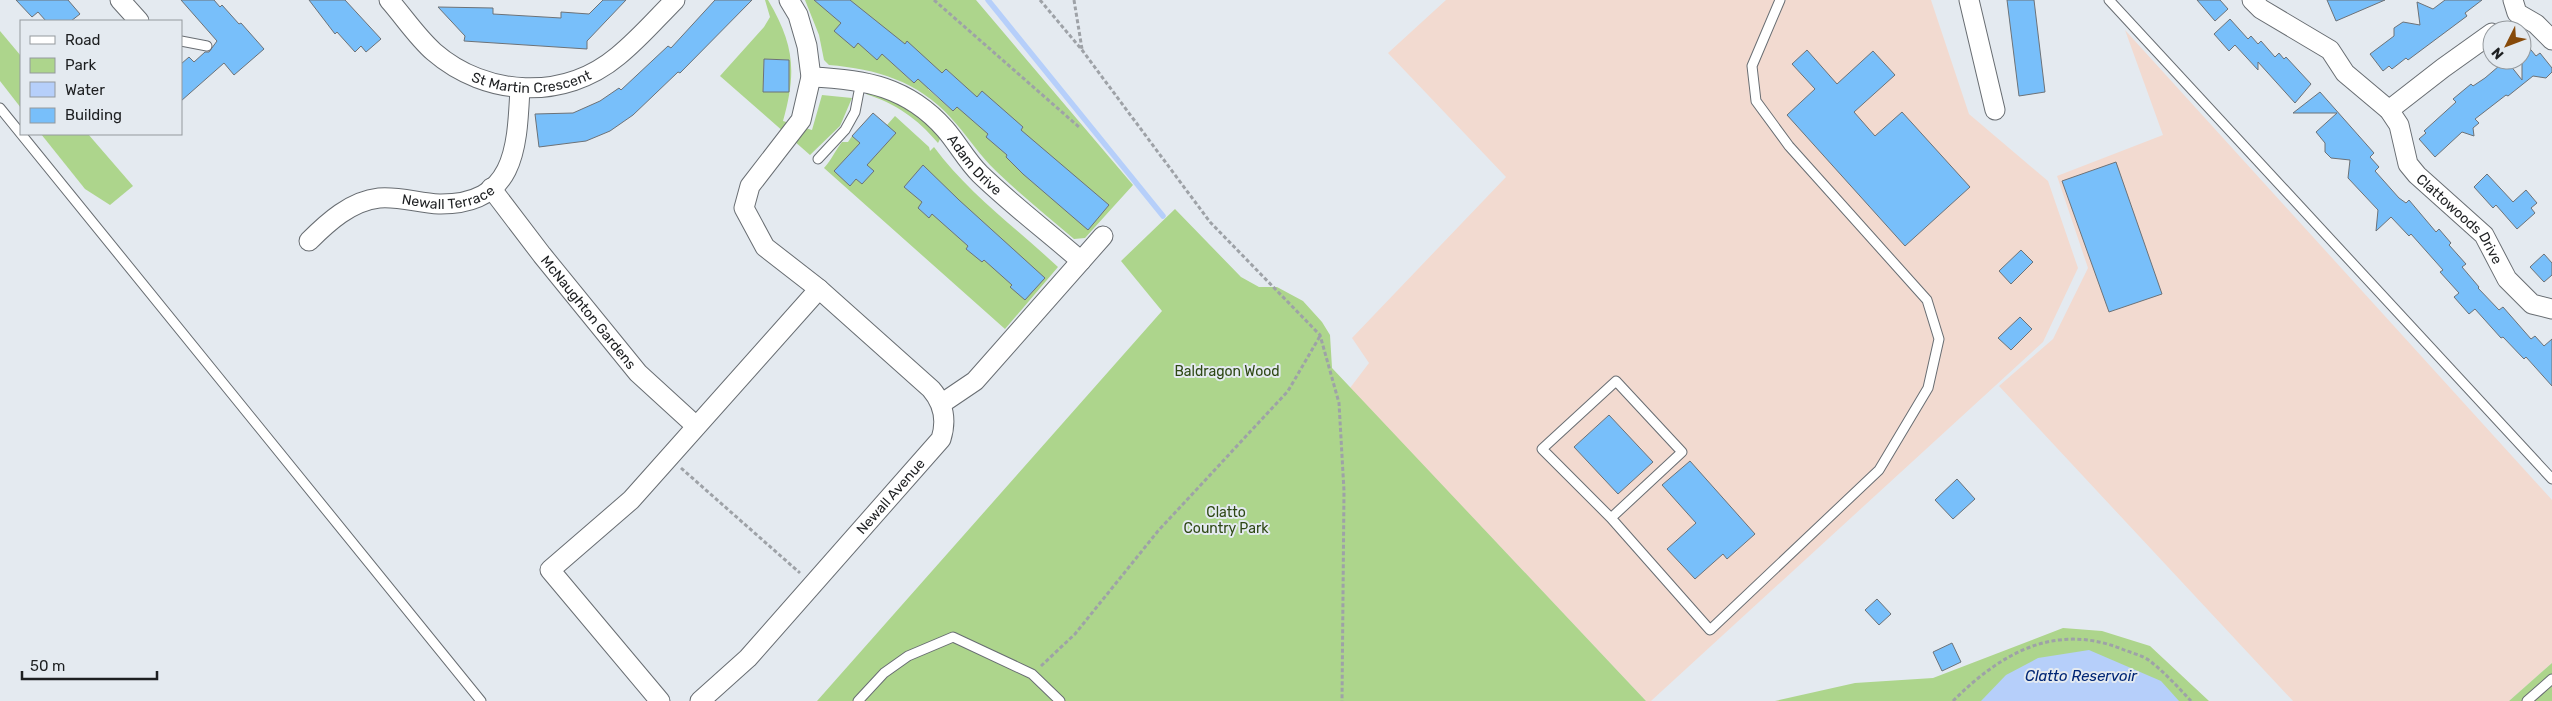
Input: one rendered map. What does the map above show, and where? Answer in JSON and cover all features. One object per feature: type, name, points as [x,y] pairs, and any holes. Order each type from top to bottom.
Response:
[{"type":"street","points":[[120,0],[138,20]]},
{"type":"street","name":"St Martin Crescent","points":[[389,0],[433,51],[451,65],[474,78],[496,85],[520,88],[545,88],[572,82],[597,71],[618,56],[675,0]]},
{"type":"street","points":[[789,0],[798,15],[807,46],[811,77],[801,120],[750,186],[744,208],[765,247],[819,289],[931,390],[941,404],[975,381],[1103,236]]},
{"type":"street","points":[[1969,0],[1995,110]]},
{"type":"street","points":[[2252,0],[2261,9],[2330,50],[2345,73],[2390,110],[2482,40]]},
{"type":"street","points":[[2504,20],[2515,7],[2552,40]]},
{"type":"street","name":"Adam Drive","points":[[811,77],[862,80],[884,86],[909,99],[931,115],[980,174],[1081,261]]},
{"type":"street","name":"Newall Terrace","points":[[309,241],[336,217],[365,201],[391,198],[426,203],[456,203],[474,198],[491,188],[505,174],[514,156],[520,88]]},
{"type":"street","name":"Clattowoods Drive","points":[[2390,110],[2399,125],[2408,164],[2417,175],[2484,235],[2507,279],[2532,304],[2552,309]]},
{"type":"street","name":"McNaughton Gardens","points":[[491,188],[542,255],[638,372],[696,426]]},
{"type":"street","points":[[660,701],[550,570],[608,522],[669,458],[819,289]]},
{"type":"street","name":"Newall Avenue","points":[[700,701],[733,674],[814,585],[941,439],[945,421],[941,404]]},
{"type":"lane","points":[[1611,518],[1682,452],[1616,381],[1542,448],[1611,518],[1710,630],[1879,470],[1928,388],[1939,339],[1927,300],[1789,146],[1756,101],[1752,66],[1780,0]]},
{"type":"lane","points":[[2109,0],[2552,479]]},
{"type":"lane","points":[[182,41],[206,46]]},
{"type":"lane","points":[[818,159],[845,130],[855,112],[862,80]]},
{"type":"lane","points":[[0,108],[20,133]]},
{"type":"lane","points":[[22,135],[481,701]]},
{"type":"lane","points":[[858,701],[884,673],[908,656],[953,637],[1032,674],[1060,701]]},
{"type":"lane","points":[[2528,701],[2552,679]]},
{"type":"path","points":[[934,0],[1079,127]]},
{"type":"path","points":[[1040,0],[1082,50],[1210,222],[1320,335],[1339,403],[1340,413],[1344,491],[1342,701]]},
{"type":"path","points":[[1074,0],[1082,50]]},
{"type":"path","points":[[1032,674],[1075,634],[1158,531],[1288,391],[1320,335]]},
{"type":"path","points":[[669,458],[814,585]]},
{"type":"path","points":[[1953,701],[1978,676],[2015,652],[2050,641],[2084,639],[2113,646],[2148,659],[2170,678],[2191,701]]},
{"type":"shaded area","points":[[1446,0],[1931,0],[1969,114],[2048,181],[2078,268],[2043,342],[1651,701],[1646,701],[1350,388],[1369,363],[1352,338],[1506,177],[1388,53]]},
{"type":"shaded area","points":[[2125,30],[2552,500],[2552,663],[2509,701],[2293,701],[1999,386],[2053,339],[2088,268],[2057,176],[2163,135]]},
{"type":"green space","points":[[765,0],[768,0],[777,16],[788,44],[791,72],[790,87],[787,103],[783,121],[812,130],[822,95],[852,98],[840,126],[810,155],[720,76],[764,27],[770,17]],"holes":[[[764,59],[789,60],[789,92],[763,92]]]},
{"type":"green space","points":[[805,0],[976,0],[1133,185],[1085,238],[1074,239],[990,165],[938,105],[925,95],[895,79],[863,70],[829,65],[824,60],[819,35]],"holes":[[[890,61],[932,64],[914,83]],[[946,69],[971,92],[953,111],[928,89]]]},
{"type":"green space","points":[[0,31],[20,55],[20,107],[0,81]]},
{"type":"green space","points":[[867,90],[898,103],[917,115],[941,137],[938,143],[914,119],[887,102],[866,94]]},
{"type":"green space","points":[[895,116],[929,147],[930,151],[934,147],[947,164],[977,195],[1058,267],[1005,329],[824,168],[842,142],[848,142],[852,136],[875,156],[895,133],[887,125]]},
{"type":"green space","points":[[42,135],[89,135],[133,186],[110,205],[85,189]]},
{"type":"green space","name":"Clatto Country Park","points":[[1175,209],[1241,277],[1259,287],[1277,287],[1303,301],[1322,322],[1330,335],[1332,368],[1646,701],[817,701],[1162,311],[1121,261]]},
{"type":"green space","points":[[2063,628],[2102,631],[2150,646],[2209,701],[1775,701],[1855,683],[1933,678]]},
{"type":"green space","points":[[2552,663],[2552,701],[2509,701]]},
{"type":"water","name":"Clatto Reservoir","points":[[2089,650],[2161,681],[2179,701],[1981,701],[2006,675],[2038,658]]},
{"type":"building","points":[[16,0],[68,0],[80,14],[72,20],[45,20],[38,12],[32,17]]},
{"type":"building","points":[[181,0],[214,0],[220,7],[222,5],[239,24],[241,23],[264,49],[234,75],[224,63],[182,100],[182,63],[189,57],[194,62],[205,52],[209,52],[217,41]]},
{"type":"building","points":[[309,0],[345,0],[381,39],[366,52],[361,46],[355,52],[337,32],[335,34]]},
{"type":"building","points":[[603,0],[626,0],[587,41],[587,49],[464,41],[465,36],[438,7],[493,8],[493,14],[561,18],[561,12],[589,14]]},
{"type":"building","points":[[715,0],[752,0],[680,73],[678,72],[633,115],[610,131],[586,141],[539,147],[535,114],[573,113],[600,101],[619,88],[621,90],[668,46],[671,48]]},
{"type":"building","points":[[814,0],[850,0],[905,44],[907,41],[942,73],[946,69],[977,97],[982,91],[1023,127],[1021,130],[1109,205],[1088,230],[1023,174],[1006,157],[1007,155],[986,137],[988,134],[957,107],[953,111],[918,79],[914,83],[882,54],[877,60],[858,43],[854,48],[834,31],[841,23]]},
{"type":"building","points":[[2007,0],[2034,0],[2045,92],[2019,96]]},
{"type":"building","points":[[2197,0],[2220,0],[2228,9],[2215,21]]},
{"type":"building","points":[[2327,0],[2385,0],[2336,21]]},
{"type":"building","points":[[2445,0],[2482,0],[2465,13],[2467,16],[2408,60],[2406,58],[2392,69],[2389,66],[2383,71],[2370,54],[2394,36],[2394,28],[2403,22],[2420,25],[2417,2],[2433,9]]},
{"type":"building","points":[[2230,19],[2248,39],[2251,36],[2258,44],[2261,41],[2275,57],[2279,53],[2284,59],[2286,57],[2311,84],[2295,103],[2258,62],[2258,70],[2235,45],[2229,51],[2214,34]]},
{"type":"building","points":[[1807,50],[1837,84],[1873,51],[1895,75],[1854,112],[1875,136],[1902,112],[1970,187],[1905,246],[1787,115],[1815,89],[1792,64]]},
{"type":"building","points":[[2532,51],[2536,56],[2540,53],[2552,68],[2552,72],[2546,78],[2533,76],[2475,119],[2479,123],[2473,128],[2474,136],[2462,132],[2435,157],[2419,139],[2426,133],[2424,131],[2456,102],[2453,99],[2471,84],[2473,86],[2494,70],[2514,70],[2522,80],[2522,70],[2532,70]]},
{"type":"building","points":[[764,59],[789,60],[789,92],[763,92]]},
{"type":"building","points":[[2320,92],[2374,153],[2370,157],[2379,167],[2375,171],[2399,198],[2406,203],[2409,200],[2436,232],[2439,229],[2451,243],[2449,245],[2466,264],[2462,267],[2478,288],[2499,310],[2503,307],[2531,339],[2535,336],[2544,346],[2552,339],[2552,386],[2526,357],[2524,359],[2503,337],[2501,338],[2475,309],[2469,314],[2454,297],[2459,293],[2440,272],[2443,270],[2411,234],[2409,236],[2391,217],[2376,231],[2378,210],[2348,178],[2350,160],[2331,158],[2325,152],[2325,143],[2316,132],[2337,113],[2293,113]]},
{"type":"building","points":[[873,113],[896,133],[867,165],[874,171],[862,184],[856,179],[850,186],[834,171],[860,143],[852,136]]},
{"type":"building","points":[[2116,162],[2162,294],[2109,312],[2062,181]]},
{"type":"building","points":[[923,165],[1045,278],[1025,300],[1010,287],[1012,285],[984,260],[982,262],[966,249],[968,246],[932,214],[929,218],[918,208],[922,202],[904,187]]},
{"type":"building","points":[[2487,174],[2513,202],[2526,190],[2537,203],[2531,208],[2535,213],[2517,229],[2496,205],[2493,208],[2474,187]]},
{"type":"building","points":[[2021,250],[2033,262],[2011,284],[1999,271]]},
{"type":"building","points":[[2544,254],[2552,263],[2552,275],[2544,282],[2530,267]]},
{"type":"building","points":[[2020,317],[2032,329],[2011,350],[1998,338]]},
{"type":"building","points":[[1609,415],[1653,462],[1618,494],[1574,447]]},
{"type":"building","points":[[1690,461],[1755,534],[1727,559],[1723,554],[1695,579],[1667,549],[1696,523],[1662,485]]},
{"type":"building","points":[[1957,479],[1975,499],[1953,519],[1935,500]]},
{"type":"building","points":[[1877,599],[1891,614],[1879,625],[1865,610]]},
{"type":"building","points":[[1952,643],[1961,662],[1942,671],[1933,652]]},
{"type":"waterway","points":[[988,0],[1163,216]]},
{"type":"park label","name":"Baldragon Wood","points":[[1227,371]]}]
